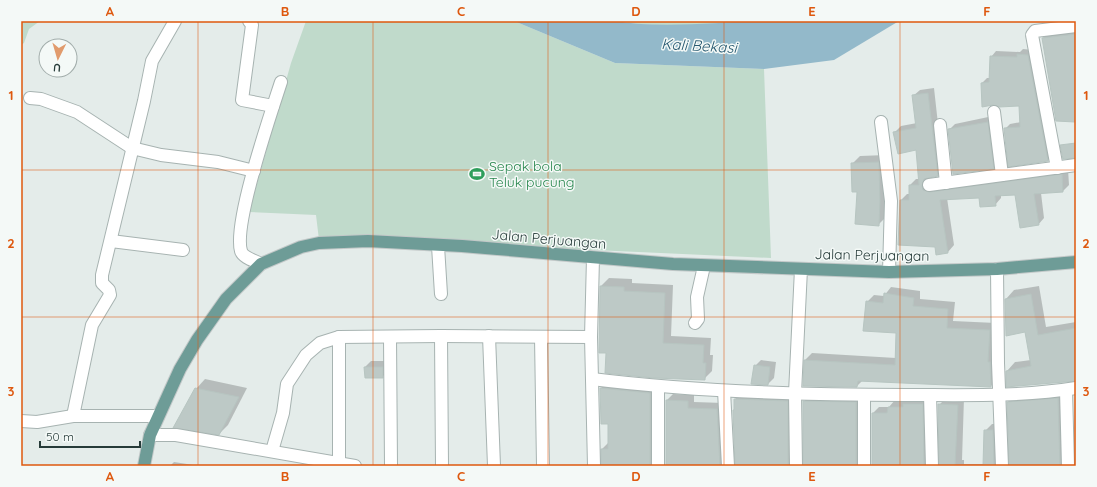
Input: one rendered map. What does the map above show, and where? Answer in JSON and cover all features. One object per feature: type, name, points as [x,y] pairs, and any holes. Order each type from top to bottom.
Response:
[{"type":"main road","name":"Jalan Perjuangan","points":[[144,466],[150,435],[180,369],[197,340],[226,299],[261,264],[301,247],[319,243],[368,241],[475,247],[593,258],[704,266],[889,272],[997,269],[1076,262]]},
{"type":"street","points":[[73,416],[92,325],[110,295],[109,290],[101,280],[152,61],[175,21]]},
{"type":"street","points":[[249,21],[252,24],[252,28],[242,100],[273,106]]},
{"type":"street","points":[[1057,168],[1032,35],[1035,32],[1076,26]]},
{"type":"street","points":[[261,264],[243,255],[241,251],[240,236],[254,171],[281,82]]},
{"type":"street","points":[[30,98],[41,99],[77,112],[132,148],[161,155],[218,162],[254,171]]},
{"type":"street","points":[[994,112],[1002,175]]},
{"type":"street","points":[[881,122],[891,201],[889,272]]},
{"type":"street","points":[[940,125],[946,183]]},
{"type":"street","points":[[929,185],[1076,165]]},
{"type":"street","points":[[111,241],[183,250]]},
{"type":"street","points":[[438,246],[441,294]]},
{"type":"street","points":[[593,258],[591,337],[594,466]]},
{"type":"street","points":[[695,323],[698,318],[697,297],[704,266]]},
{"type":"street","points":[[796,466],[795,393],[801,269]]},
{"type":"street","points":[[997,269],[1002,466]]},
{"type":"street","points":[[441,336],[442,466]]},
{"type":"street","points":[[489,336],[494,466]]},
{"type":"street","points":[[272,451],[283,413],[287,384],[306,355],[320,343],[339,337],[591,337]]},
{"type":"street","points":[[339,337],[339,463]]},
{"type":"street","points":[[390,337],[391,466]]},
{"type":"street","points":[[541,337],[543,466]]},
{"type":"street","points":[[592,379],[658,387],[724,391],[864,395],[999,395],[1071,389],[1068,466]]},
{"type":"street","points":[[658,387],[658,466]]},
{"type":"street","points":[[724,391],[728,466]]},
{"type":"street","points":[[864,395],[864,466]]},
{"type":"street","points":[[930,395],[932,466]]},
{"type":"street","points":[[21,421],[37,422],[73,416],[158,416]]},
{"type":"street","points":[[150,435],[176,435],[355,466]]},
{"type":"green space","points":[[21,21],[40,21],[29,29],[24,43],[21,45]]},
{"type":"green space","points":[[306,21],[514,21],[615,63],[764,69],[771,258],[572,249],[550,254],[319,240],[316,215],[249,212],[291,63]]},
{"type":"green space","points":[[615,21],[760,21],[670,26]]},
{"type":"water","name":"Kali Bekasi","points":[[514,21],[615,21],[652,25],[670,25],[779,21],[899,21],[834,60],[764,69],[615,63]]},
{"type":"building","points":[[1076,34],[1075,122],[1056,121],[1042,38]]},
{"type":"building","points":[[1017,54],[1028,55],[1048,161],[1008,167],[1004,128],[1020,127],[1019,106],[999,107],[993,105],[982,107],[981,83],[989,82],[990,56],[1017,57]]},
{"type":"building","points":[[928,93],[938,176],[924,179],[922,186],[923,190],[930,192],[1062,174],[1063,192],[1034,194],[1039,225],[1020,228],[1015,195],[995,196],[996,206],[980,207],[979,198],[940,200],[948,253],[936,255],[935,247],[898,245],[900,200],[909,200],[909,185],[919,185],[916,150],[898,154],[893,132],[916,128],[912,95]]},
{"type":"building","points":[[988,122],[994,169],[953,174],[948,129]]},
{"type":"building","points":[[1076,143],[1076,158],[1063,159],[1060,145]]},
{"type":"building","points":[[879,162],[879,226],[855,224],[857,192],[852,192],[851,163]]},
{"type":"building","points":[[600,286],[624,287],[624,291],[665,293],[663,343],[704,345],[703,363],[706,363],[705,380],[654,378],[605,373],[606,353],[599,353]]},
{"type":"building","points":[[884,293],[914,298],[913,306],[948,309],[947,328],[990,330],[988,362],[990,362],[991,387],[858,381],[857,387],[803,386],[804,360],[895,365],[896,333],[863,331],[866,301],[883,303]]},
{"type":"building","points":[[1031,294],[1038,335],[1076,328],[1076,381],[1006,387],[1006,371],[1031,366],[1025,332],[1006,336],[1005,299]]},
{"type":"building","points":[[754,365],[770,367],[768,385],[751,384]]},
{"type":"building","points":[[364,367],[383,367],[383,378],[365,378]]},
{"type":"building","points":[[195,388],[239,397],[219,435],[173,428]]},
{"type":"building","points":[[600,388],[650,393],[650,466],[601,466],[601,449],[608,449],[608,424],[601,424]]},
{"type":"building","points":[[1058,398],[1060,466],[1009,466],[1007,402]]},
{"type":"building","points":[[734,399],[788,401],[788,466],[735,466]]},
{"type":"building","points":[[666,400],[688,401],[688,408],[717,409],[720,466],[666,466]]},
{"type":"building","points":[[803,401],[856,402],[856,466],[803,466]]},
{"type":"building","points":[[903,404],[923,404],[924,466],[872,466],[872,413],[887,413],[888,407],[903,407]]},
{"type":"building","points":[[938,404],[958,405],[955,466],[939,466]]},
{"type":"building","points":[[984,430],[993,430],[994,466],[983,466]]},
{"type":"place","name":"Sepak bola Teluk pucung","points":[[477,174]]}]
